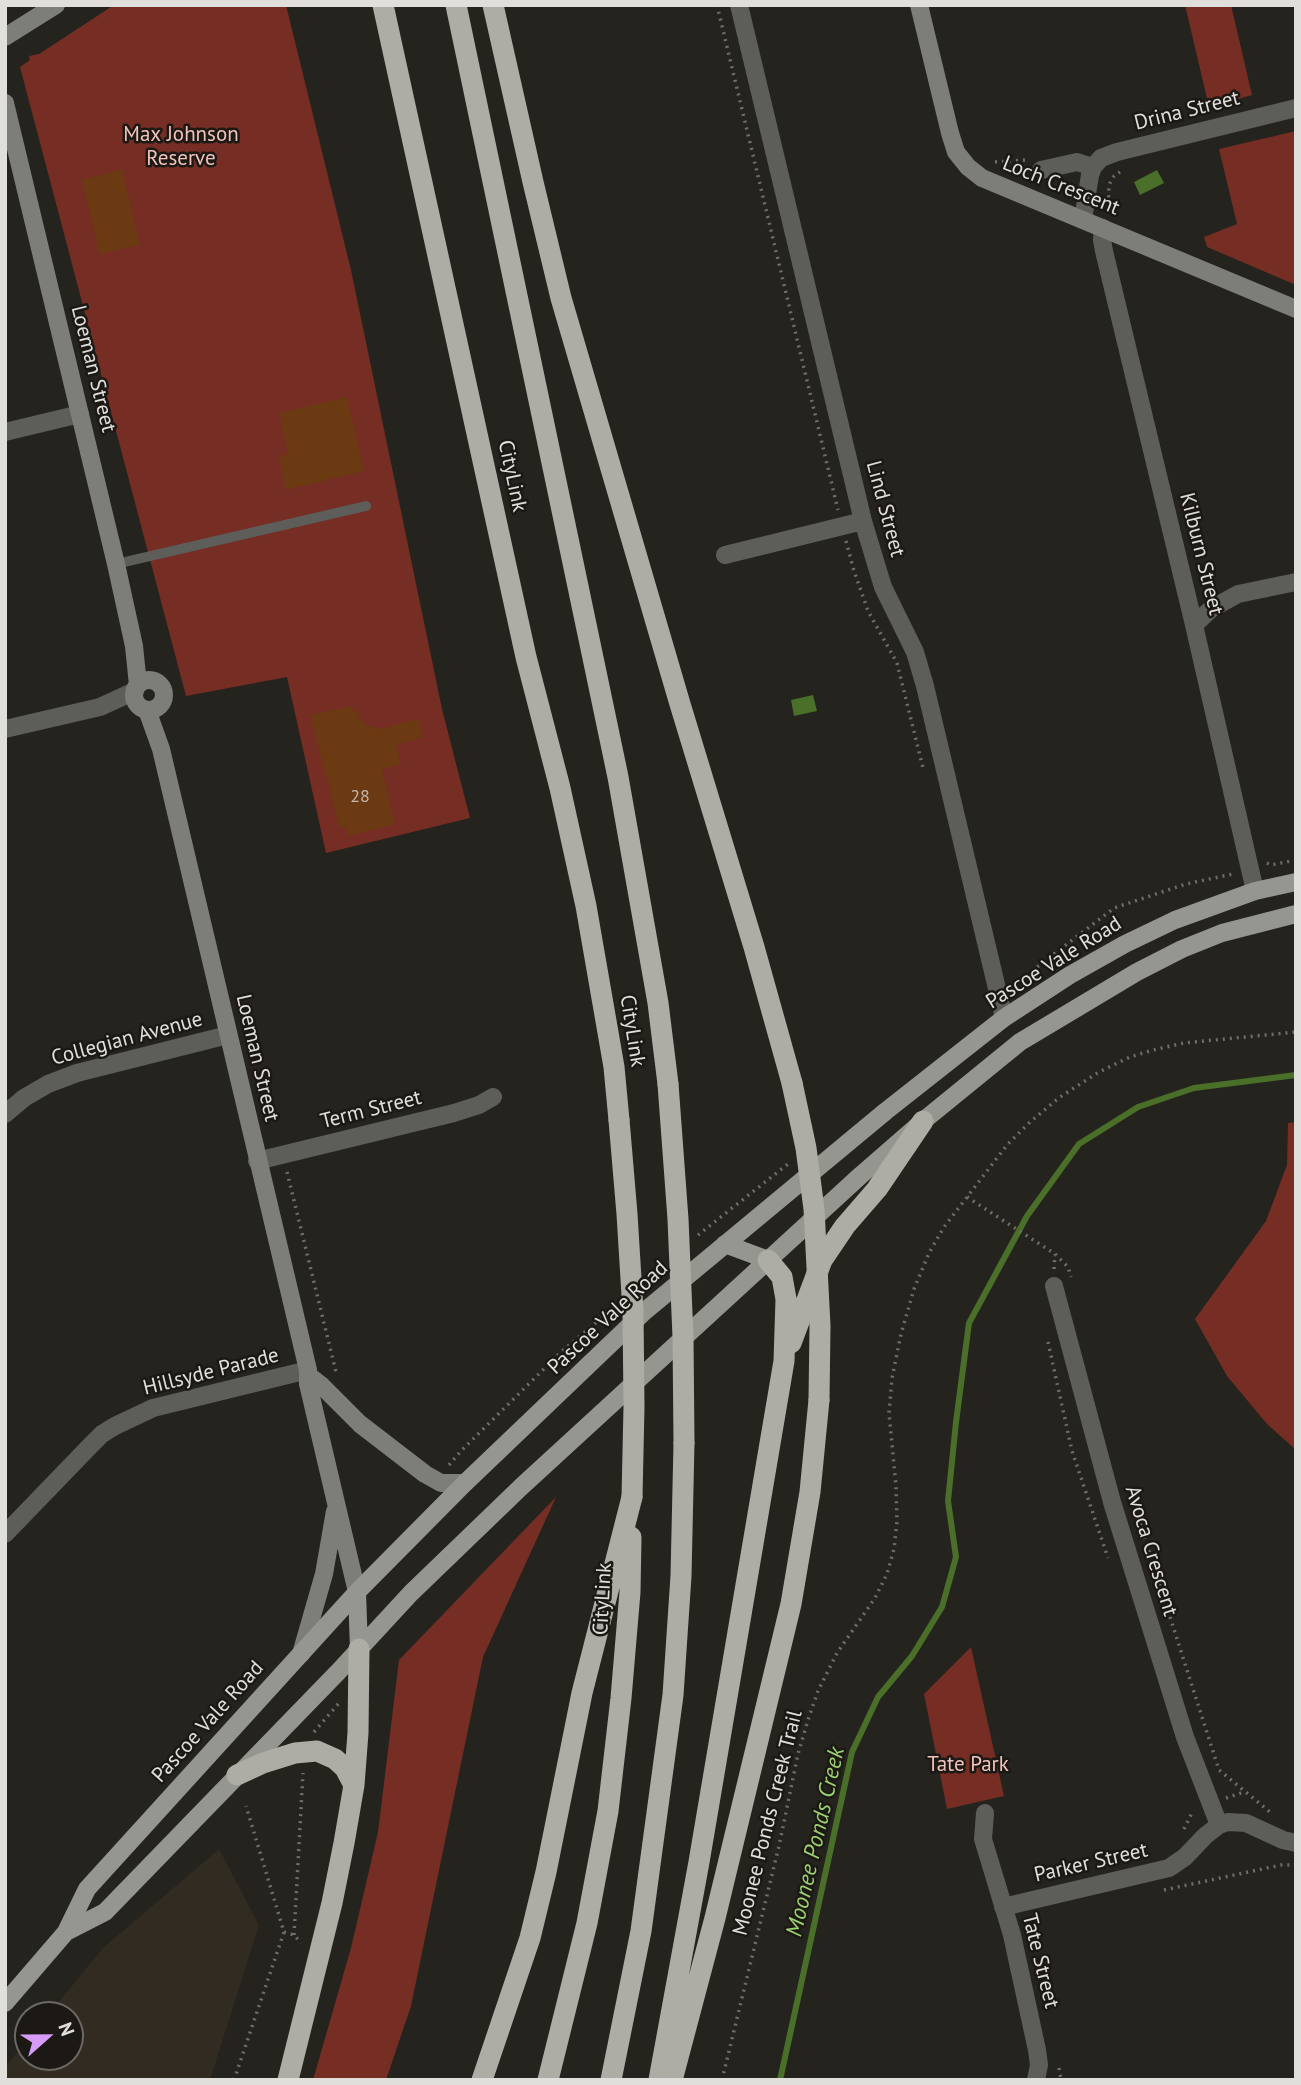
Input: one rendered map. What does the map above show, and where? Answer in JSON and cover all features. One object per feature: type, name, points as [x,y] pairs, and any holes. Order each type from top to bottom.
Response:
[{"type":"highway","name":"CityLink","points":[[383,5],[526,657],[560,788],[586,906],[614,1067],[627,1214],[633,1311],[634,1407],[629,1592],[621,1698],[608,1811],[587,1923],[548,2080]]},
{"type":"highway","name":"CityLink","points":[[456,5],[618,777],[654,975],[668,1084],[683,1337],[681,1576],[673,1695],[641,1931],[611,2080]]},
{"type":"highway","points":[[493,5],[561,298],[792,1083],[806,1148],[814,1209],[820,1326],[819,1400],[806,1525],[791,1604],[715,1918],[672,2080]]},
{"type":"highway","points":[[784,1361],[822,1260],[845,1226],[885,1178],[923,1121]]},
{"type":"highway","points":[[659,2080],[784,1361],[786,1298],[782,1277],[768,1260]]},
{"type":"highway","points":[[482,2080],[530,1938],[582,1693],[632,1497]]},
{"type":"highway","points":[[288,2080],[332,1903],[354,1784],[358,1733],[359,1649]]},
{"type":"highway","points":[[237,1775],[295,1753],[317,1751],[335,1759],[345,1768],[354,1784]]},
{"type":"main road","name":"Pascoe Vale Road","points":[[5,2003],[66,1932],[87,1889],[357,1592],[465,1483],[645,1311],[886,1111],[1004,1018],[1070,975],[1175,920],[1255,891],[1296,882]]},
{"type":"main road","name":"Pascoe Vale Road","points":[[66,1932],[105,1912],[411,1593],[521,1487],[923,1121],[1020,1042],[1136,972],[1222,933],[1296,914]]},
{"type":"main road","points":[[725,1244],[768,1260]]},
{"type":"main road","points":[[357,1592],[359,1649]]},
{"type":"street","points":[[5,37],[56,5]]},
{"type":"street","name":"Lind Street","points":[[738,5],[863,521],[883,587],[915,652],[925,686],[1004,1018]]},
{"type":"street","name":"Loch Crescent","points":[[919,5],[956,152],[968,167],[982,178],[1296,309]]},
{"type":"street","name":"Loeman Street","points":[[5,103],[309,1373],[308,1384],[357,1592]]},
{"type":"street","name":"Drina Street","points":[[1093,167],[1101,158],[1116,152],[1296,108]]},
{"type":"street","points":[[1041,170],[1077,162],[1093,167],[1083,220]]},
{"type":"street","name":"Kilburn Street","points":[[1103,228],[1104,251],[1195,625],[1255,891]]},
{"type":"street","points":[[5,432],[80,414]]},
{"type":"street","points":[[725,555],[863,521]]},
{"type":"street","points":[[1195,625],[1211,610],[1238,594],[1296,582]]},
{"type":"street","points":[[5,729],[145,696]]},
{"type":"street","name":"Collegian Avenue","points":[[5,1114],[24,1098],[48,1084],[77,1073],[228,1035]]},
{"type":"street","name":"Term Street","points":[[257,1161],[454,1113],[493,1097]]},
{"type":"street","name":"Avoca Crescent","points":[[1054,1286],[1112,1502],[1185,1737],[1219,1825]]},
{"type":"street","points":[[309,1373],[360,1423],[425,1475],[441,1483],[465,1483]]},
{"type":"street","name":"Hillsyde Parade","points":[[5,1534],[102,1434],[115,1426],[153,1408],[309,1373]]},
{"type":"street","points":[[301,1654],[324,1574],[336,1505]]},
{"type":"street","name":"Tate Street","points":[[985,1813],[983,1839],[1012,1935],[1037,2050],[1039,2065],[1036,2080]]},
{"type":"street","points":[[1219,1825],[1228,1822],[1246,1823],[1296,1843]]},
{"type":"street","name":"Parker Street","points":[[1003,1907],[1169,1868],[1219,1825]]},
{"type":"lane","points":[[116,564],[366,506]]},
{"type":"path","points":[[1262,857],[1265,863],[1271,865],[1296,860]]},
{"type":"path","points":[[1015,984],[1114,908],[1186,884],[1235,873]]},
{"type":"path","name":"Moonee Ponds Creek Trail","points":[[722,2080],[808,1720],[818,1691],[837,1653],[875,1598],[887,1574],[894,1549],[897,1521],[896,1486],[889,1413],[892,1378],[914,1289],[929,1253],[944,1227],[1007,1145],[1060,1097],[1099,1072],[1130,1057],[1184,1043],[1285,1034],[1296,1030]]},
{"type":"path","points":[[283,1155],[338,1378]]},
{"type":"path","points":[[697,1236],[793,1159]]},
{"type":"path","points":[[967,1197],[1055,1254],[1068,1267],[1071,1279]]},
{"type":"path","points":[[444,1472],[460,1452],[561,1353],[613,1308]]},
{"type":"path","points":[[1048,1342],[1072,1451],[1112,1570]]},
{"type":"path","points":[[1136,1511],[1219,1770],[1257,1804],[1276,1816]]},
{"type":"path","points":[[294,1935],[306,1752],[312,1733],[339,1703],[338,1672]]},
{"type":"path","points":[[234,2080],[284,1932],[246,1806]]},
{"type":"path","points":[[1183,1832],[1193,1814],[1191,1808]]},
{"type":"path","points":[[1178,1863],[1185,1885]]},
{"type":"path","points":[[1159,1891],[1281,1865],[1296,1865]]},
{"type":"shaded area","points":[[1157,170],[1164,183],[1140,195],[1134,182]]},
{"type":"shaded area","points":[[813,695],[817,711],[794,716],[791,700]]},
{"type":"shaded area","points":[[219,1849],[259,1925],[210,2080],[5,2080],[5,2067],[14,2056],[14,2071],[84,2071],[84,2001],[59,2001],[103,1948]]},
{"type":"green space","name":"Max Johnson Reserve","points":[[114,5],[286,5],[351,270],[442,709],[470,818],[326,853],[287,677],[186,696],[20,67],[30,60],[29,56],[39,54]]},
{"type":"green space","points":[[1185,5],[1231,5],[1252,95],[1209,107]]},
{"type":"green space","points":[[1296,131],[1296,285],[1207,247],[1204,237],[1237,224],[1219,149]]},
{"type":"green space","points":[[1296,1122],[1296,1450],[1267,1424],[1227,1376],[1195,1319],[1266,1221],[1287,1165],[1288,1123]]},
{"type":"green space","points":[[556,1497],[483,1657],[411,2006],[386,2080],[313,2080],[351,1948],[378,1832],[399,1660]]},
{"type":"green space","name":"Tate Park","points":[[971,1647],[1004,1796],[947,1809],[924,1694]]},
{"type":"building","points":[[122,169],[140,245],[99,254],[82,180]]},
{"type":"building","points":[[347,397],[364,471],[286,490],[278,457],[288,454],[279,413]]},
{"type":"building","points":[[352,706],[353,712],[358,711],[361,722],[365,721],[367,727],[375,726],[375,730],[418,719],[423,737],[396,745],[401,764],[382,770],[395,824],[348,836],[346,827],[339,828],[310,715]]},
{"type":"waterway","name":"Moonee Ponds Creek","points":[[780,2080],[852,1752],[878,1697],[912,1656],[942,1607],[956,1557],[948,1501],[969,1323],[1027,1216],[1079,1144],[1138,1107],[1194,1088],[1296,1075]]}]
